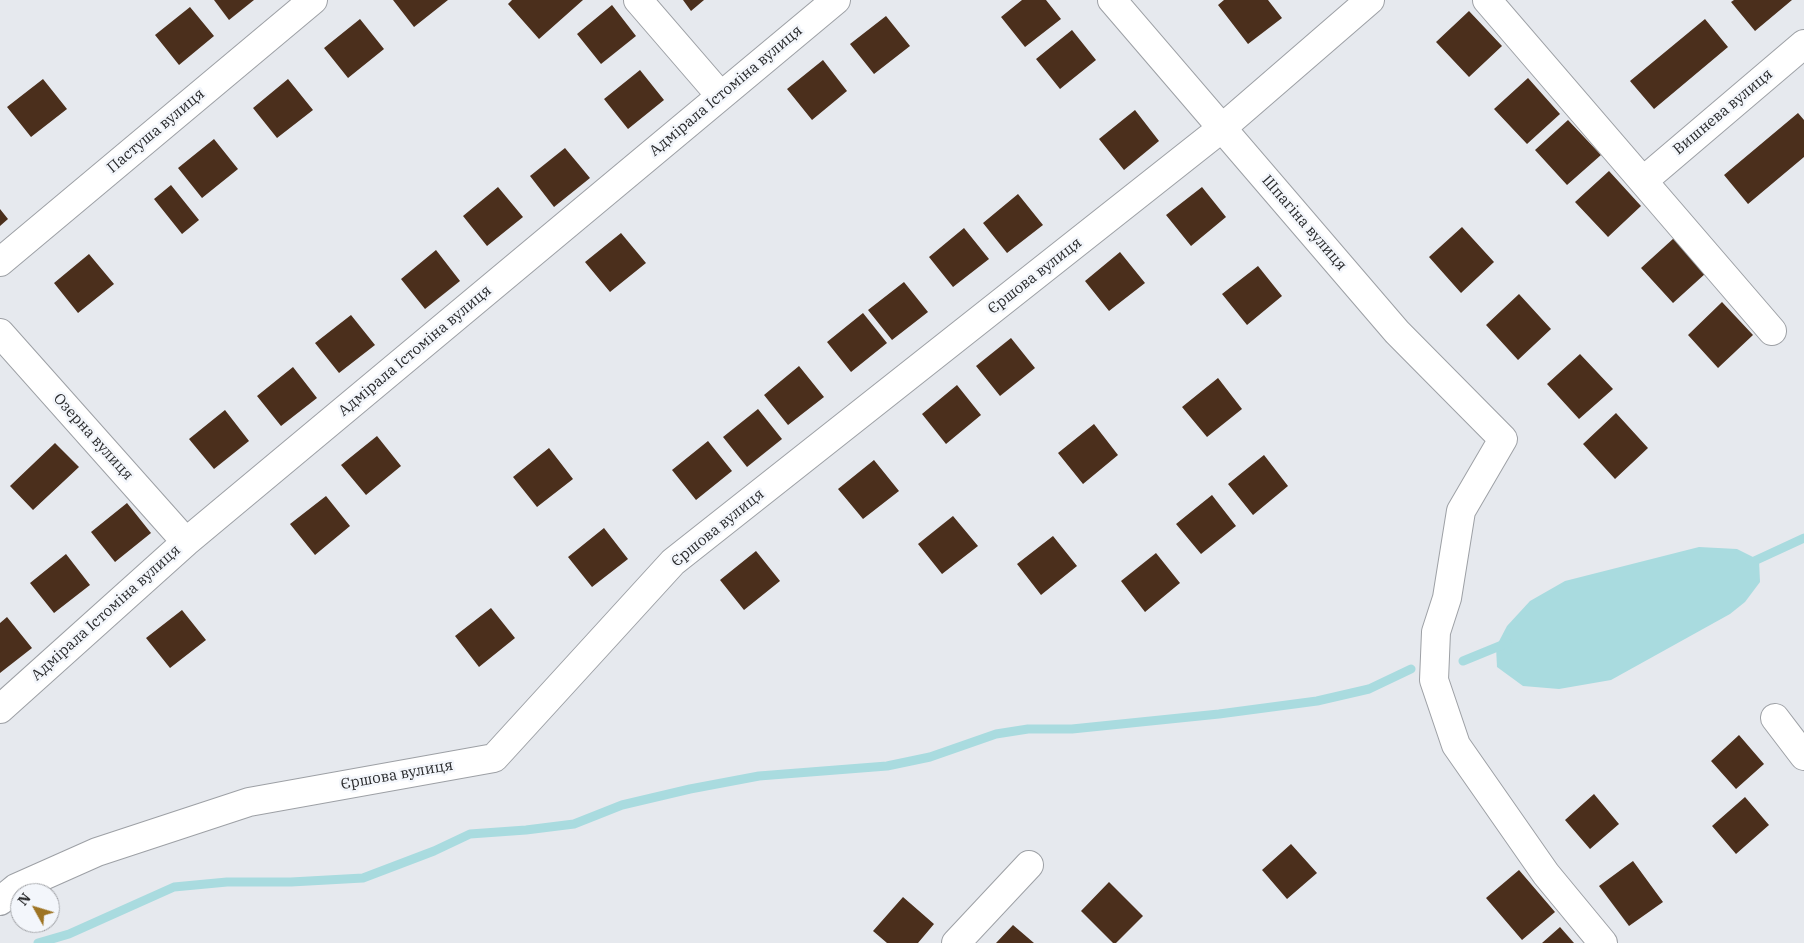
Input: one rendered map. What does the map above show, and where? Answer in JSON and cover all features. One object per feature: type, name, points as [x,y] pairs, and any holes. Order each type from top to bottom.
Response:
[{"type":"street","name":"Пастуша вулиця","points":[[0,262],[313,0]]},
{"type":"street","points":[[638,0],[720,96]]},
{"type":"street","name":"Адмірала Істоміна вулиця","points":[[0,709],[186,542],[836,0]]},
{"type":"street","name":"Шпагіна вулиця","points":[[1112,0],[1397,332],[1503,439],[1461,511],[1447,598],[1436,632],[1434,680],[1456,745],[1546,874],[1603,943]]},
{"type":"street","name":"Єршова вулиця","points":[[0,902],[16,888],[97,852],[249,802],[494,758],[673,562],[1222,128],[1370,0]]},
{"type":"street","points":[[1487,0],[1772,331]]},
{"type":"street","name":"Вишнева вулиця","points":[[1643,181],[1804,44]]},
{"type":"street","name":"Озерна вулиця","points":[[0,333],[186,542]]},
{"type":"street","points":[[1775,718],[1804,756]]},
{"type":"street","points":[[956,943],[1029,865]]},
{"type":"water","points":[[1699,547],[1737,549],[1759,560],[1760,582],[1745,602],[1730,614],[1611,680],[1559,689],[1523,686],[1497,667],[1496,647],[1507,626],[1530,601],[1565,581]]},
{"type":"building","points":[[214,0],[254,0],[229,20]]},
{"type":"building","points":[[393,0],[448,0],[414,27]]},
{"type":"building","points":[[512,0],[583,0],[539,39],[508,4]]},
{"type":"building","points":[[683,0],[704,0],[691,11]]},
{"type":"building","points":[[1022,0],[1046,0],[1061,19],[1025,47],[1001,17]]},
{"type":"building","points":[[1224,0],[1268,0],[1282,18],[1248,44],[1218,5]]},
{"type":"building","points":[[1734,0],[1792,0],[1755,31],[1731,2]]},
{"type":"building","points":[[612,5],[636,36],[601,64],[577,34]]},
{"type":"building","points":[[190,7],[214,36],[179,65],[155,35]]},
{"type":"building","points":[[1469,11],[1502,46],[1469,77],[1436,42]]},
{"type":"building","points":[[886,16],[910,46],[874,74],[850,44]]},
{"type":"building","points":[[360,19],[384,49],[348,78],[324,48]]},
{"type":"building","points":[[1705,19],[1728,47],[1654,109],[1630,81]]},
{"type":"building","points":[[1072,30],[1096,60],[1060,89],[1036,59]]},
{"type":"building","points":[[823,60],[847,91],[812,120],[787,89]]},
{"type":"building","points":[[640,70],[664,100],[628,129],[604,99]]},
{"type":"building","points":[[1528,78],[1560,114],[1527,144],[1494,109]]},
{"type":"building","points":[[43,79],[67,109],[31,137],[7,107]]},
{"type":"building","points":[[288,79],[313,110],[277,138],[253,108]]},
{"type":"building","points":[[1135,110],[1159,141],[1124,170],[1099,139]]},
{"type":"building","points":[[1798,113],[1804,120],[1804,157],[1748,204],[1724,175]]},
{"type":"building","points":[[1568,120],[1601,155],[1567,185],[1535,150]]},
{"type":"building","points":[[214,139],[238,169],[202,198],[178,168]]},
{"type":"building","points":[[565,148],[590,178],[554,207],[530,176]]},
{"type":"building","points":[[1609,171],[1641,206],[1608,237],[1575,202]]},
{"type":"building","points":[[171,185],[199,220],[182,234],[154,199]]},
{"type":"building","points":[[498,187],[523,217],[487,246],[463,216]]},
{"type":"building","points":[[1202,187],[1226,217],[1191,246],[1166,215]]},
{"type":"building","points":[[1018,194],[1043,225],[1007,253],[983,223]]},
{"type":"building","points":[[0,209],[8,219],[0,226]]},
{"type":"building","points":[[1462,227],[1494,262],[1461,293],[1429,257]]},
{"type":"building","points":[[964,228],[989,259],[953,287],[929,257]]},
{"type":"building","points":[[621,233],[646,263],[610,292],[585,262]]},
{"type":"building","points":[[1674,238],[1706,273],[1673,303],[1641,268]]},
{"type":"building","points":[[436,250],[460,281],[425,309],[401,279]]},
{"type":"building","points":[[1120,252],[1145,283],[1109,311],[1085,281]]},
{"type":"building","points":[[89,254],[114,284],[78,313],[54,283]]},
{"type":"building","points":[[1258,266],[1282,296],[1247,325],[1222,294]]},
{"type":"building","points":[[904,282],[928,312],[892,340],[868,310]]},
{"type":"building","points":[[1519,294],[1551,329],[1518,360],[1486,325]]},
{"type":"building","points":[[1722,302],[1753,335],[1718,368],[1688,335]]},
{"type":"building","points":[[863,313],[887,343],[851,372],[827,342]]},
{"type":"building","points":[[351,315],[375,345],[339,373],[315,343]]},
{"type":"building","points":[[1011,338],[1035,368],[1000,396],[976,366]]},
{"type":"building","points":[[1580,354],[1613,389],[1579,419],[1547,384]]},
{"type":"building","points":[[799,366],[824,397],[788,425],[764,395]]},
{"type":"building","points":[[293,367],[317,398],[281,426],[257,396]]},
{"type":"building","points":[[1218,378],[1242,409],[1207,437],[1182,407]]},
{"type":"building","points":[[957,385],[981,415],[946,444],[922,414]]},
{"type":"building","points":[[758,409],[782,439],[747,467],[723,437]]},
{"type":"building","points":[[225,410],[249,441],[214,469],[189,439]]},
{"type":"building","points":[[1616,413],[1648,448],[1615,479],[1583,444]]},
{"type":"building","points":[[1094,424],[1118,455],[1083,484],[1058,453]]},
{"type":"building","points":[[377,436],[401,466],[366,495],[341,465]]},
{"type":"building","points":[[708,441],[732,471],[696,500],[672,470]]},
{"type":"building","points":[[55,443],[79,467],[33,510],[10,486]]},
{"type":"building","points":[[549,448],[573,479],[537,507],[513,477]]},
{"type":"building","points":[[1264,455],[1288,486],[1253,515],[1228,484]]},
{"type":"building","points":[[874,460],[899,491],[863,519],[838,489]]},
{"type":"building","points":[[1212,495],[1236,526],[1201,554],[1176,524]]},
{"type":"building","points":[[326,496],[350,526],[315,555],[290,524]]},
{"type":"building","points":[[127,503],[151,533],[115,562],[91,532]]},
{"type":"building","points":[[953,516],[978,546],[942,574],[918,544]]},
{"type":"building","points":[[604,528],[628,559],[592,587],[568,557]]},
{"type":"building","points":[[1053,536],[1077,566],[1041,595],[1017,564]]},
{"type":"building","points":[[756,551],[780,581],[744,610],[720,580]]},
{"type":"building","points":[[1156,553],[1180,583],[1145,612],[1121,581]]},
{"type":"building","points":[[66,554],[90,585],[54,613],[30,583]]},
{"type":"building","points":[[491,608],[515,638],[479,667],[455,636]]},
{"type":"building","points":[[182,610],[206,640],[170,668],[146,638]]},
{"type":"building","points":[[7,617],[32,648],[0,673],[0,623]]},
{"type":"building","points":[[1739,735],[1764,764],[1736,789],[1711,761]]},
{"type":"building","points":[[1594,794],[1619,824],[1590,849],[1565,820]]},
{"type":"building","points":[[1745,797],[1769,825],[1736,854],[1712,826]]},
{"type":"building","points":[[1291,844],[1317,873],[1287,899],[1262,870]]},
{"type":"building","points":[[1633,861],[1663,902],[1629,926],[1599,886]]},
{"type":"building","points":[[1519,870],[1555,912],[1522,940],[1486,898]]},
{"type":"building","points":[[1109,882],[1143,916],[1116,943],[1113,943],[1081,911]]},
{"type":"building","points":[[903,897],[934,924],[918,943],[887,943],[873,931]]},
{"type":"building","points":[[1013,925],[1034,943],[996,943]]},
{"type":"building","points":[[1560,927],[1574,943],[1542,943]]},
{"type":"waterway","points":[[1750,563],[1804,538]]},
{"type":"waterway","points":[[1463,661],[1507,643]]},
{"type":"waterway","points":[[38,943],[69,934],[174,887],[227,882],[291,882],[363,878],[434,851],[470,834],[574,824],[622,805],[690,789],[759,776],[887,766],[930,757],[996,734],[1028,729],[1072,729],[1219,714],[1317,701],[1369,689],[1411,669]]}]
